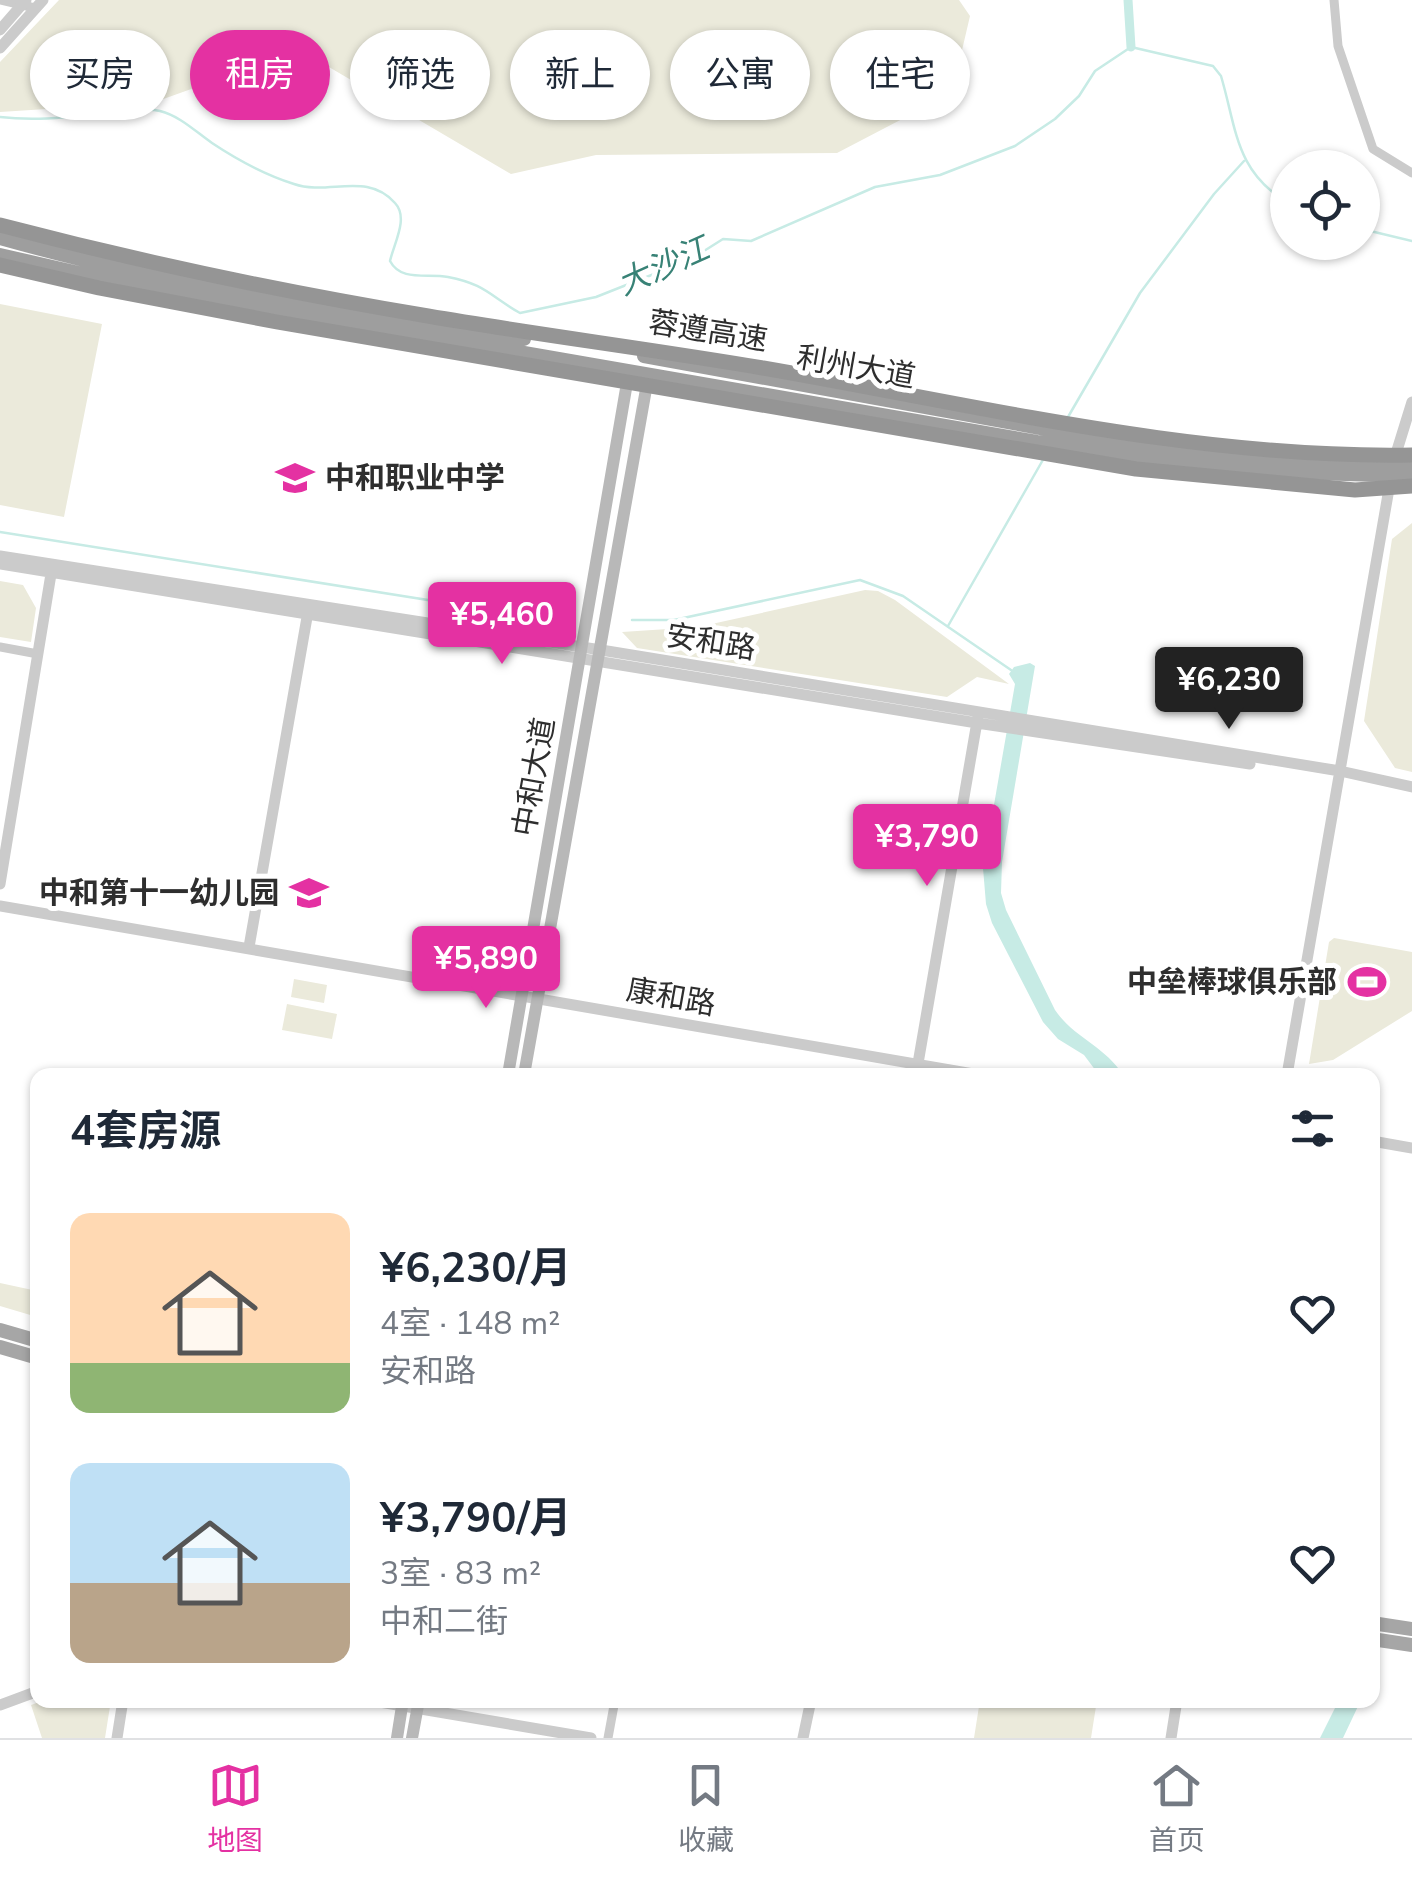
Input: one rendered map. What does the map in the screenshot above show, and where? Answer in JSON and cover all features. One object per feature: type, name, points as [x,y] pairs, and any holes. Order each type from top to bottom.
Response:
[{"type":"highway","name":"蓉遵高速","points":[[0,225],[140,261],[429,316],[679,354],[1130,433],[1332,456],[1412,458]]},
{"type":"highway","name":"利州大道","points":[[0,238],[79,260],[407,323],[633,353],[1037,435]]},
{"type":"highway","name":"利州大道","points":[[0,255],[122,283],[1037,435],[1393,469],[1412,475]]},
{"type":"highway","points":[[0,265],[296,325],[1136,469],[1355,490],[1412,486]]},
{"type":"highway","name":"利州大道","points":[[1393,469],[1412,458]]},
{"type":"main road","name":"中和大道","points":[[525,1068],[530,998],[629,369]]},
{"type":"main road","name":"中和大道","points":[[510,1068],[530,998],[600,656],[649,373]]},
{"type":"main road","points":[[0,1330],[30,1338]]},
{"type":"main road","points":[[0,1347],[30,1356]]},
{"type":"main road","points":[[1380,1624],[1412,1629]]},
{"type":"main road","points":[[1380,1640],[1412,1645]]},
{"type":"main road","points":[[397,1738],[402,1708]]},
{"type":"main road","points":[[412,1738],[418,1708]]},
{"type":"street","points":[[0,0],[31,3]]},
{"type":"street","points":[[1334,0],[1338,46],[1373,148],[1412,173]]},
{"type":"street","points":[[0,30],[31,3]]},
{"type":"street","points":[[0,48],[31,3]]},
{"type":"street","points":[[1288,1068],[1393,469],[1412,402]]},
{"type":"street","name":"安和路","points":[[0,556],[52,568],[1339,774],[1412,790]]},
{"type":"street","name":"安和路","points":[[0,564],[52,568]]},
{"type":"street","points":[[0,884],[52,568]]},
{"type":"street","points":[[248,947],[309,609]]},
{"type":"street","points":[[0,647],[38,654]]},
{"type":"street","points":[[919,1068],[982,718]]},
{"type":"street","name":"康和路","points":[[0,906],[248,947],[908,1068]]},
{"type":"street","points":[[1380,1142],[1412,1148]]},
{"type":"street","points":[[0,1705],[30,1694]]},
{"type":"street","points":[[117,1738],[122,1708]]},
{"type":"street","points":[[439,1708],[591,1738]]},
{"type":"street","points":[[608,1738],[614,1708]]},
{"type":"street","points":[[800,1738],[806,1708]]},
{"type":"street","points":[[1171,1738],[1177,1708]]},
{"type":"shaded area","points":[[59,0],[959,0],[970,16],[967,30],[830,30],[830,120],[900,120],[837,153],[596,155],[511,174],[419,120],[490,120],[490,30],[350,30],[350,79],[330,68],[330,30],[190,30],[190,89],[170,97],[170,30],[30,30]]},
{"type":"shaded area","points":[[30,30],[30,110],[0,112],[0,62]]},
{"type":"shaded area","points":[[0,304],[102,324],[64,517],[0,505]]},
{"type":"shaded area","points":[[1412,523],[1412,772],[1395,768],[1364,721],[1392,539]]},
{"type":"shaded area","points":[[0,581],[23,585],[36,608],[31,642],[0,637]]},
{"type":"shaded area","points":[[865,590],[878,591],[895,600],[1009,684],[977,677],[947,697],[637,648],[622,632],[698,627]]},
{"type":"shaded area","points":[[1030,663],[1035,666],[1002,862],[1001,893],[1055,1010],[1118,1068],[1094,1068],[1084,1055],[1058,1039],[1043,1022],[986,904],[983,868],[1015,684],[1009,674],[1014,667]]},
{"type":"shaded area","name":"中垒棒球俱乐部","points":[[1334,938],[1412,952],[1412,1011],[1333,1060],[1309,1064],[1329,942]]},
{"type":"shaded area","points":[[294,979],[327,985],[324,1003],[291,997]]},
{"type":"shaded area","points":[[287,1004],[337,1014],[332,1039],[282,1030]]},
{"type":"shaded area","points":[[0,1283],[30,1289],[30,1315],[0,1306]]},
{"type":"shaded area","points":[[32,1708],[110,1708],[105,1738],[42,1738]]},
{"type":"shaded area","points":[[979,1708],[1096,1708],[1091,1738],[974,1738]]},
{"type":"shaded area","points":[[1335,1708],[1357,1708],[1343,1738],[1320,1738]]},
{"type":"waterway","points":[[1128,0],[1131,47]]},
{"type":"waterway","name":"大沙江","points":[[0,117],[160,111],[181,120],[241,161],[283,180],[307,187],[372,188],[384,193],[399,209],[401,223],[390,261],[395,268],[408,274],[471,283],[520,313],[596,297],[696,256],[723,239],[751,241],[875,187],[940,175],[1015,146],[1055,119],[1079,96],[1095,71],[1131,47],[1213,66],[1221,76],[1241,148],[1257,177],[1270,190]]},
{"type":"waterway","points":[[1068,417],[1140,293],[1214,194],[1244,161]]},
{"type":"waterway","name":"大沙江","points":[[1380,233],[1412,241]]},
{"type":"waterway","points":[[948,626],[1044,458]]},
{"type":"waterway","points":[[0,532],[453,604],[565,613]]},
{"type":"waterway","points":[[632,620],[674,620],[860,580],[903,596],[1011,670]]},
{"type":"place","name":"中和职业中学","points":[[295,478]]},
{"type":"place","name":"中和第十一幼儿园","points":[[309,893]]},
{"type":"place","name":"中垒棒球俱乐部","points":[[1367,982]]}]
